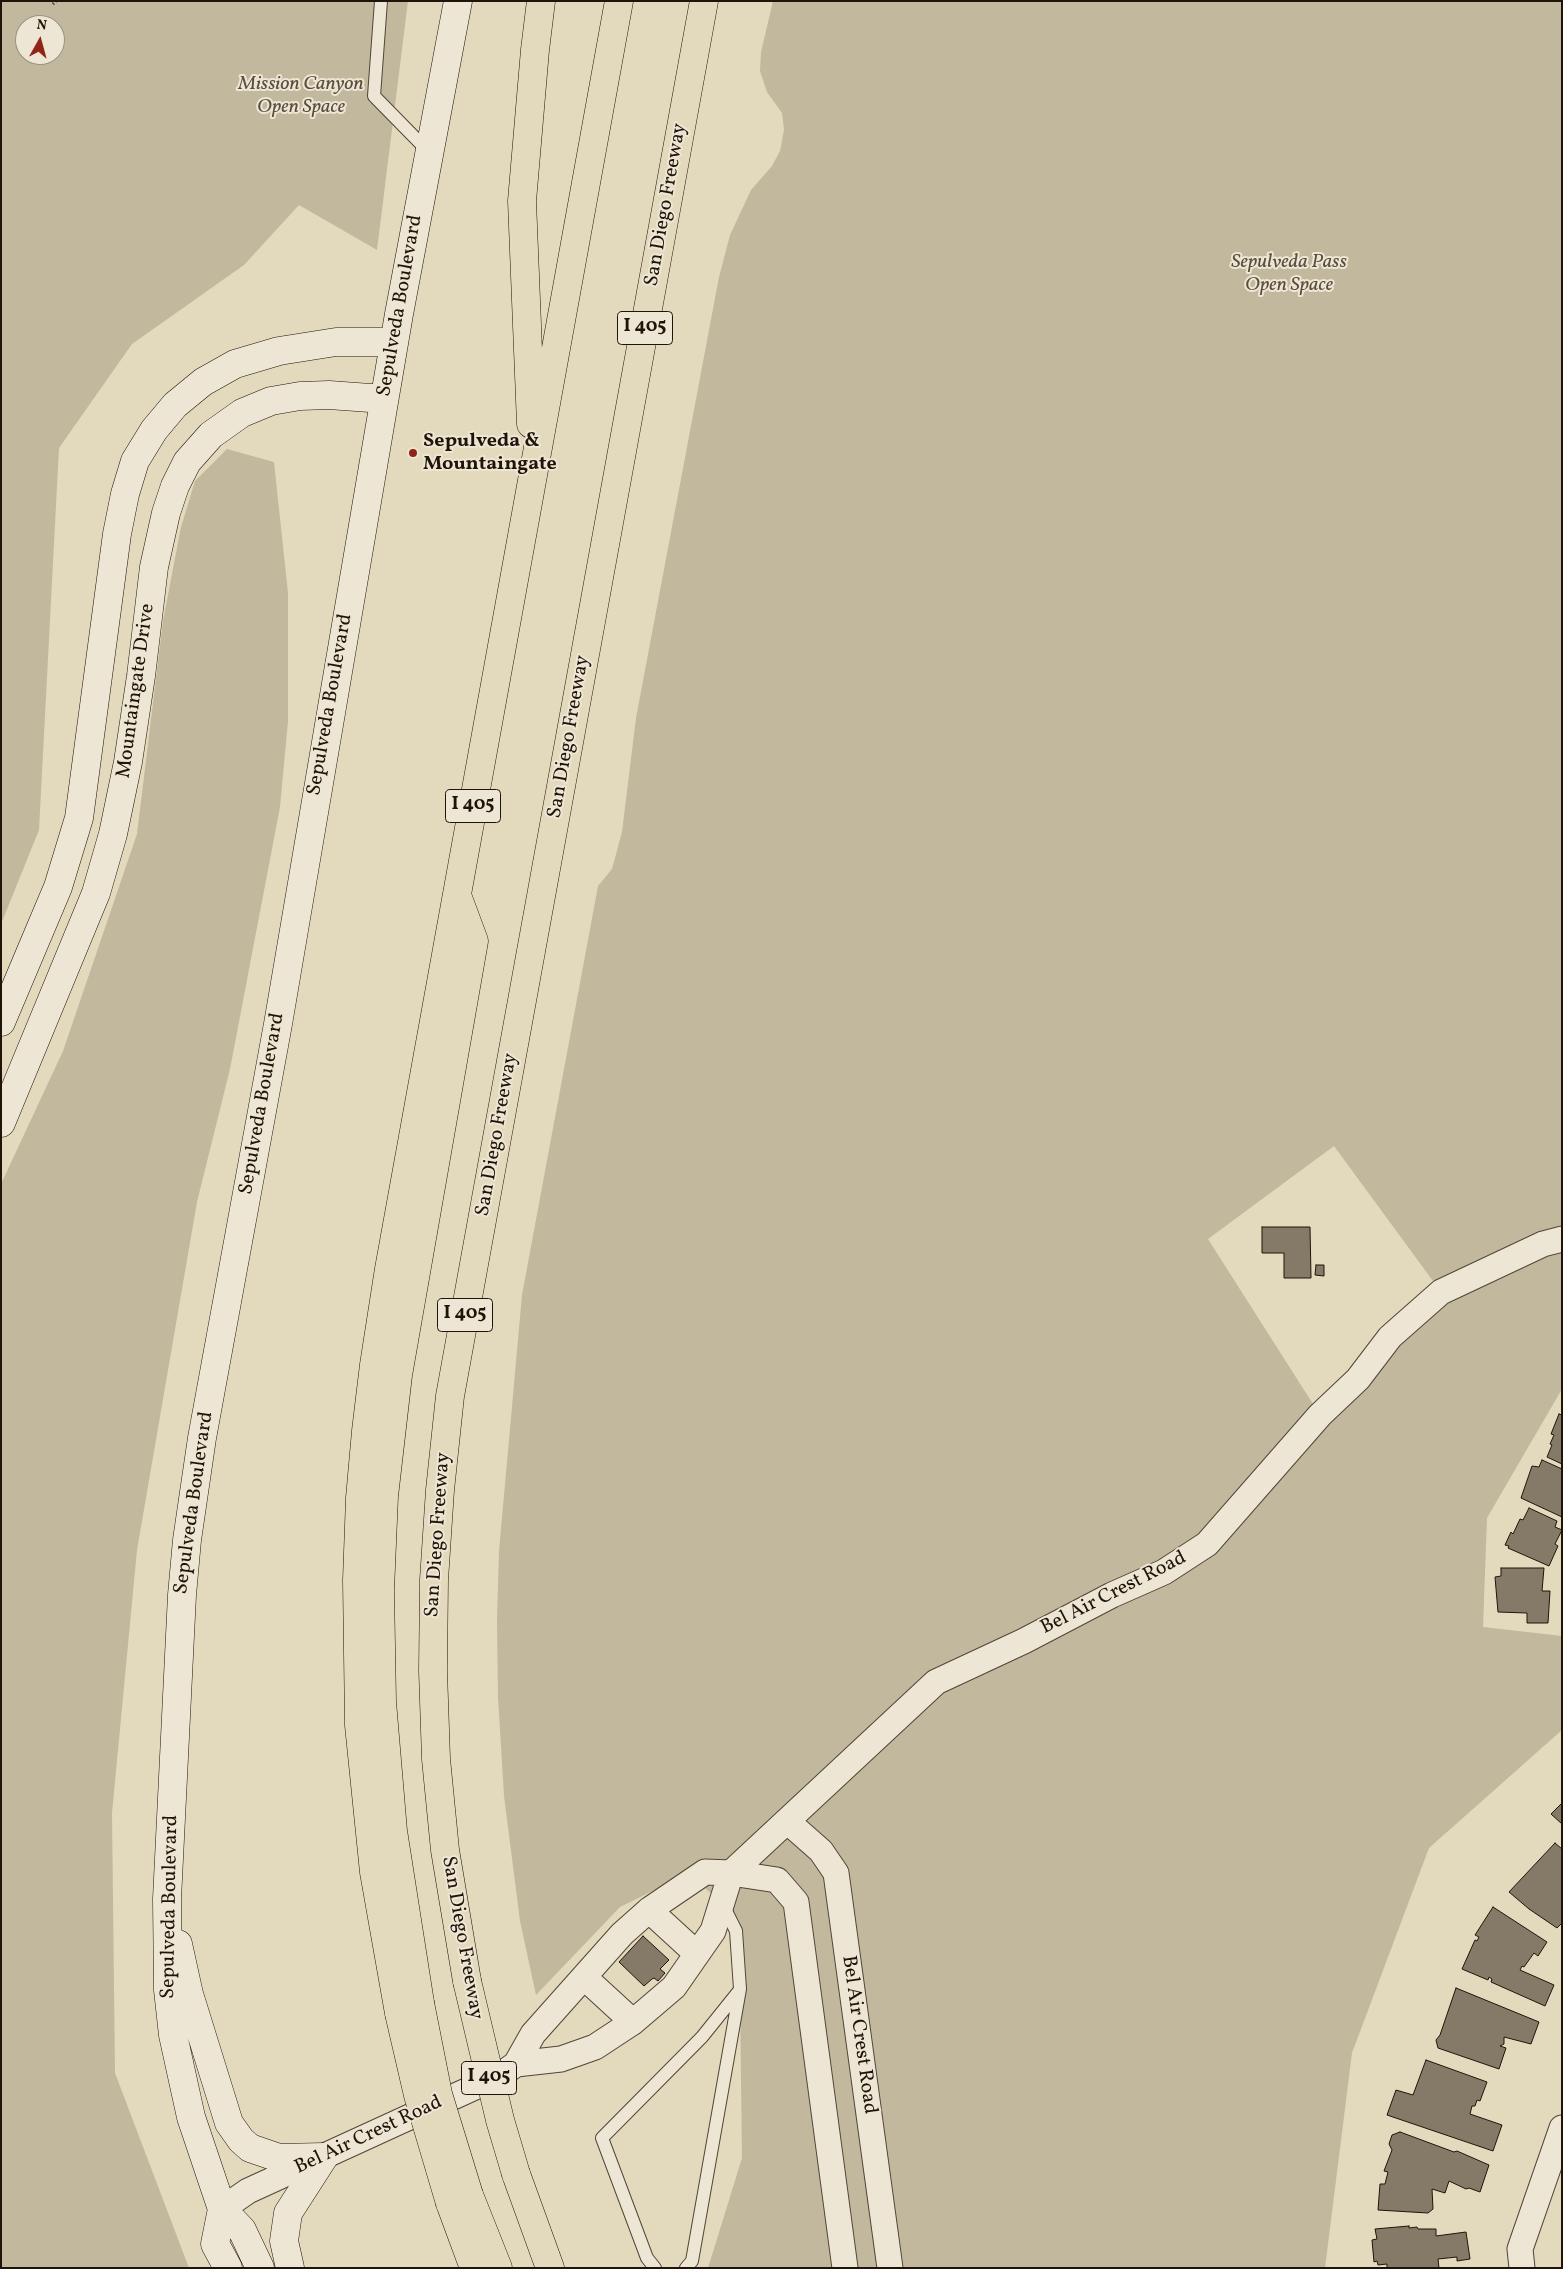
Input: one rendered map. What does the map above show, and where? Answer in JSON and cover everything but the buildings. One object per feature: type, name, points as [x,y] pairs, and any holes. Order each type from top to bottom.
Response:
[{"type":"highway","points":[[532,472],[522,201],[541,1]]},
{"type":"highway","name":"I 405","points":[[474,2268],[459,2199],[418,2095],[410,2008],[374,1872],[360,1733],[357,1590],[360,1498],[374,1365],[389,1269],[458,896],[532,472],[619,1]]},
{"type":"highway","name":"San Diego Freeway","points":[[550,2268],[516,2174],[498,2111],[467,1981],[446,1859],[436,1750],[434,1580],[440,1490],[447,1424],[464,1321],[704,1]]},
{"type":"highway","points":[[459,2199],[498,2268]]},
{"type":"main road","name":"Sepulveda Boulevard","points":[[222,2209],[191,2117],[172,2035],[168,1990],[167,1899],[178,1650],[187,1540],[194,1489],[278,1024],[394,342],[428,151],[458,1]]},
{"type":"main road","name":"Mountaingate Drive","points":[[1,1022],[58,887],[79,818],[117,534],[125,494],[136,461],[154,430],[175,405],[203,382],[236,364],[279,352],[336,342],[394,342]]},
{"type":"main road","name":"Mountaingate Drive","points":[[1,1123],[96,894],[113,834],[128,762],[141,676],[154,567],[174,486],[187,462],[211,435],[242,413],[272,402],[300,396],[329,395],[384,399]]},
{"type":"main road","points":[[167,1899],[190,1994],[229,2123],[240,2140],[250,2148],[279,2158],[324,2156]]},
{"type":"main road","points":[[290,2268],[284,2241],[288,2213],[324,2156]]},
{"type":"main road","points":[[222,2209],[215,2244],[228,2268]]},
{"type":"main road","points":[[222,2209],[242,2230],[260,2268]]},
{"type":"street","name":"Bel Air Crest Road","points":[[516,2064],[561,2059],[595,2046],[633,2022],[674,1988],[713,1931],[731,1872],[936,1682],[1024,1641],[1112,1595],[1164,1572],[1207,1544],[1320,1415],[1358,1379],[1390,1337],[1441,1292],[1543,1244],[1562,1240]]},
{"type":"street","name":"Bel Air Crest Road","points":[[787,1821],[821,1851],[836,1873],[890,2268]]},
{"type":"street","name":"Bel Air Crest Road","points":[[222,2209],[248,2191],[499,2076],[516,2064],[533,2034],[622,1934],[649,1910],[705,1872],[731,1872],[777,1880],[796,1902],[845,2268]]},
{"type":"street","points":[[649,1910],[697,1954]]},
{"type":"street","points":[[584,1977],[633,2022]]},
{"type":"street","points":[[1522,2268],[1520,2249],[1561,2135]]},
{"type":"lane","points":[[380,1],[374,96],[428,151]]},
{"type":"lane","points":[[686,2268],[692,2260],[740,1989],[736,1931],[722,1902]]},
{"type":"lane","points":[[655,2268],[647,2258],[602,2138],[702,2037],[740,1989]]},
{"type":"green space","name":"Mission Canyon Open Space","points":[[1,1],[408,1],[377,250],[299,205],[244,265],[132,344],[59,448],[39,830],[1,924]]},
{"type":"green space","name":"Sepulveda Pass Open Space","points":[[773,1],[1562,1],[1562,1389],[1487,1518],[1483,1627],[1562,1636],[1562,1730],[1429,1848],[1352,2053],[1325,2268],[708,2268],[742,2158],[739,1920],[689,1873],[620,1907],[536,1995],[520,1921],[504,1796],[498,1697],[497,1620],[499,1551],[522,1295],[598,886],[612,869],[622,832],[636,718],[719,277],[730,235],[751,190],[772,166],[780,151],[784,130],[782,113],[767,92],[760,71],[761,52]],"holes":[[[1334,1146],[1441,1292],[1320,1415],[1208,1239]]]},
{"type":"green space","points":[[227,449],[274,462],[288,593],[288,721],[280,807],[230,1069],[197,1202],[137,1550],[112,1813],[115,2073],[189,2268],[1,2268],[1,1184],[63,1051],[137,834],[163,621],[181,527],[195,481]]},
{"type":"place","name":"Sepulveda & Mountaingate","points":[[413,453]]}]
